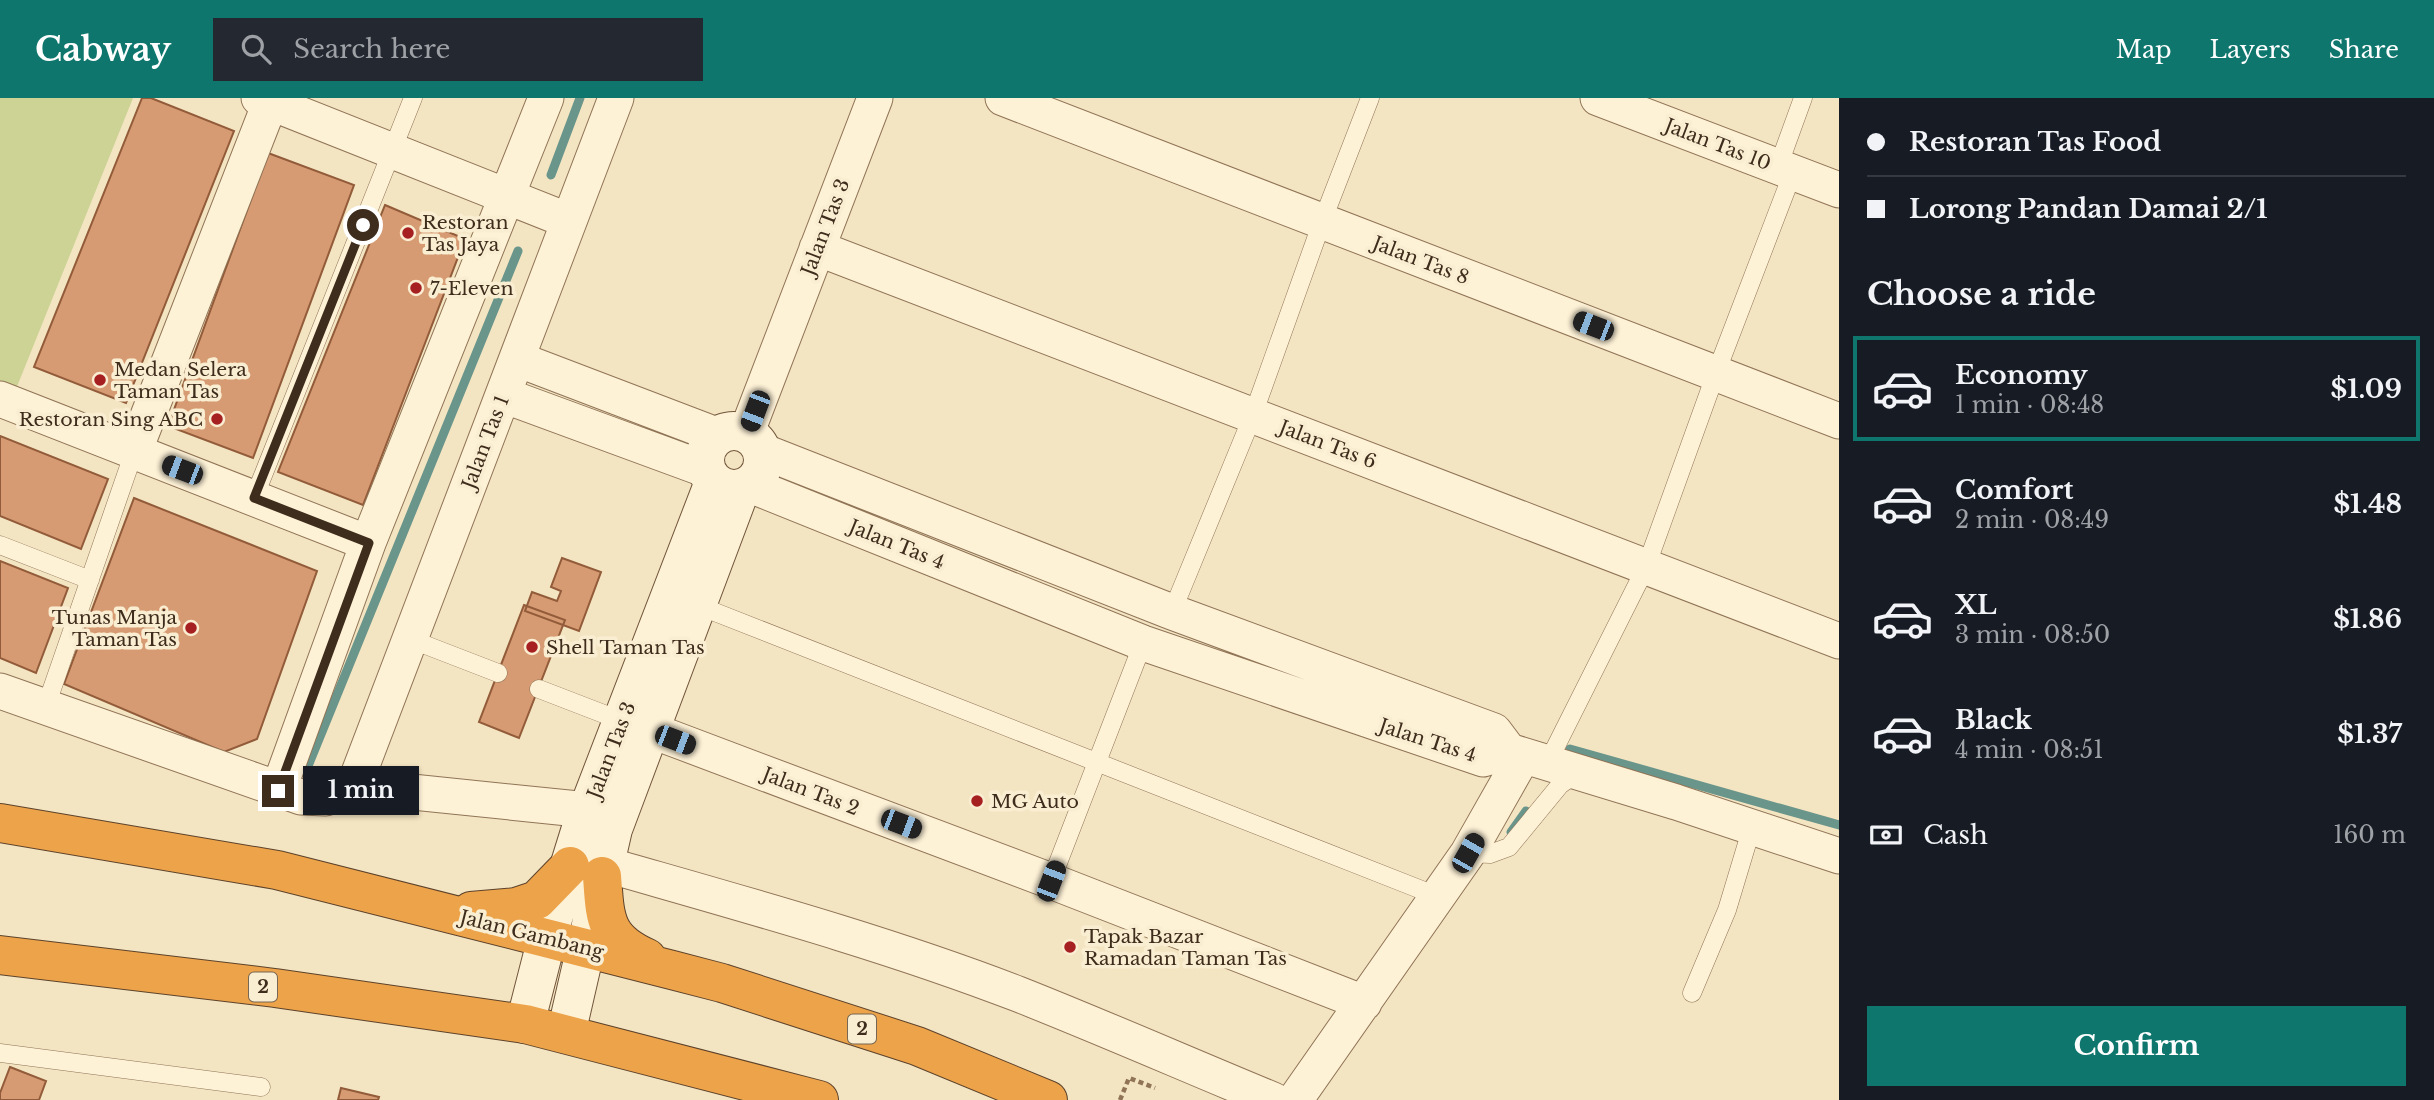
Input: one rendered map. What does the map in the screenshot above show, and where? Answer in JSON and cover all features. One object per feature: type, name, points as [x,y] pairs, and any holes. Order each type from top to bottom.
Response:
[{"type":"highway","name":"Jalan Gambang","points":[[0,823],[277,870],[722,983],[917,1046],[1048,1100]]},
{"type":"highway","points":[[448,913],[516,907],[537,900],[592,869],[613,936],[636,954],[672,970]]},
{"type":"highway","name":"2","points":[[0,955],[275,988],[525,1024],[819,1100]]},
{"type":"street","points":[[278,791],[369,543],[546,98]]},
{"type":"street","name":"Jalan Tas 1","points":[[354,786],[617,98]]},
{"type":"street","name":"Jalan Tas 3","points":[[525,1024],[547,938],[592,869],[613,829],[636,726],[874,98]]},
{"type":"street","name":"Jalan Tas 8","points":[[1003,98],[1839,421]]},
{"type":"street","name":"Jalan Tas 10","points":[[1598,98],[1839,190]]},
{"type":"street","points":[[134,452],[267,99],[569,221]]},
{"type":"street","name":"Jalan Tas 6","points":[[817,248],[1839,641]]},
{"type":"street","name":"Jalan Tas 4","points":[[517,359],[734,464],[1143,643],[1483,760],[1539,761]]},
{"type":"street","name":"Jalan Tas 4","points":[[503,395],[734,464],[1172,612],[1494,731],[1539,761]]},
{"type":"street","points":[[0,400],[369,543]]},
{"type":"street","name":"Jalan Tas 3","points":[[566,1034],[587,949],[592,869],[589,810],[698,605],[734,464]]},
{"type":"street","points":[[0,691],[301,797],[326,798],[354,786],[589,810]]},
{"type":"street","name":"Jalan Tas 2","points":[[636,726],[1051,881],[1364,1003]]},
{"type":"street","points":[[1295,1100],[1437,896],[1539,761],[1839,856]]},
{"type":"street","points":[[592,869],[746,905],[929,962],[1018,995],[1273,1100]]},
{"type":"lane","points":[[254,498],[413,98]]},
{"type":"lane","points":[[1172,612],[1253,415],[1370,98]]},
{"type":"lane","points":[[1468,853],[1490,854],[1509,847],[1560,785],[1539,761],[1646,567],[1785,170],[1803,98]]},
{"type":"lane","points":[[45,709],[134,452]]},
{"type":"lane","points":[[0,545],[90,580]]},
{"type":"lane","points":[[698,605],[1437,896]]},
{"type":"lane","points":[[410,639],[498,673]]},
{"type":"lane","points":[[1051,881],[1143,643]]},
{"type":"lane","points":[[539,689],[636,726]]},
{"type":"lane","points":[[1692,993],[1727,910],[1752,827]]},
{"type":"lane","points":[[0,1053],[261,1087]]},
{"type":"path","points":[[1120,1100],[1129,1078],[1163,1091]]},
{"type":"green space","points":[[0,98],[133,98],[16,389],[0,383]]},
{"type":"building","points":[[142,98],[151,98],[234,131],[126,403],[34,367]]},
{"type":"building","points":[[268,153],[354,185],[253,458],[168,426]]},
{"type":"building","points":[[385,205],[465,239],[363,505],[278,472]]},
{"type":"building","points":[[0,436],[108,479],[81,549],[0,516]]},
{"type":"building","name":"Tunas Manja Taman Tas","points":[[134,498],[317,571],[257,739],[224,752],[64,684]]},
{"type":"building","points":[[562,558],[601,572],[579,631],[525,611],[532,592],[557,601],[561,591],[551,587]]},
{"type":"building","points":[[0,561],[68,588],[36,673],[0,658]]},
{"type":"building","name":"Shell Taman Tas","points":[[524,605],[565,620],[519,738],[479,722]]},
{"type":"building","points":[[10,1067],[46,1081],[39,1100],[0,1100]]},
{"type":"building","points":[[341,1088],[379,1097],[378,1100],[338,1100]]},
{"type":"waterway","points":[[551,175],[580,98]]},
{"type":"waterway","points":[[308,766],[518,251]]},
{"type":"waterway","points":[[1570,749],[1839,825]]},
{"type":"waterway","points":[[1511,832],[1526,811]]},
{"type":"place","name":"Restoran Tas Jaya","points":[[408,233]]},
{"type":"place","name":"7-Eleven","points":[[416,288]]},
{"type":"place","name":"Medan Selera Taman Tas","points":[[100,380]]},
{"type":"place","name":"Restoran Sing ABC","points":[[217,419]]},
{"type":"place","name":"Tunas Manja Taman Tas","points":[[191,628]]},
{"type":"place","name":"Shell Taman Tas","points":[[532,647]]},
{"type":"place","name":"MG Auto","points":[[977,801]]},
{"type":"place","name":"Tapak Bazar Ramadan Taman Tas","points":[[1070,947]]},
{"type":"route","points":[[278,791],[369,543],[254,498],[363,225]]}]
